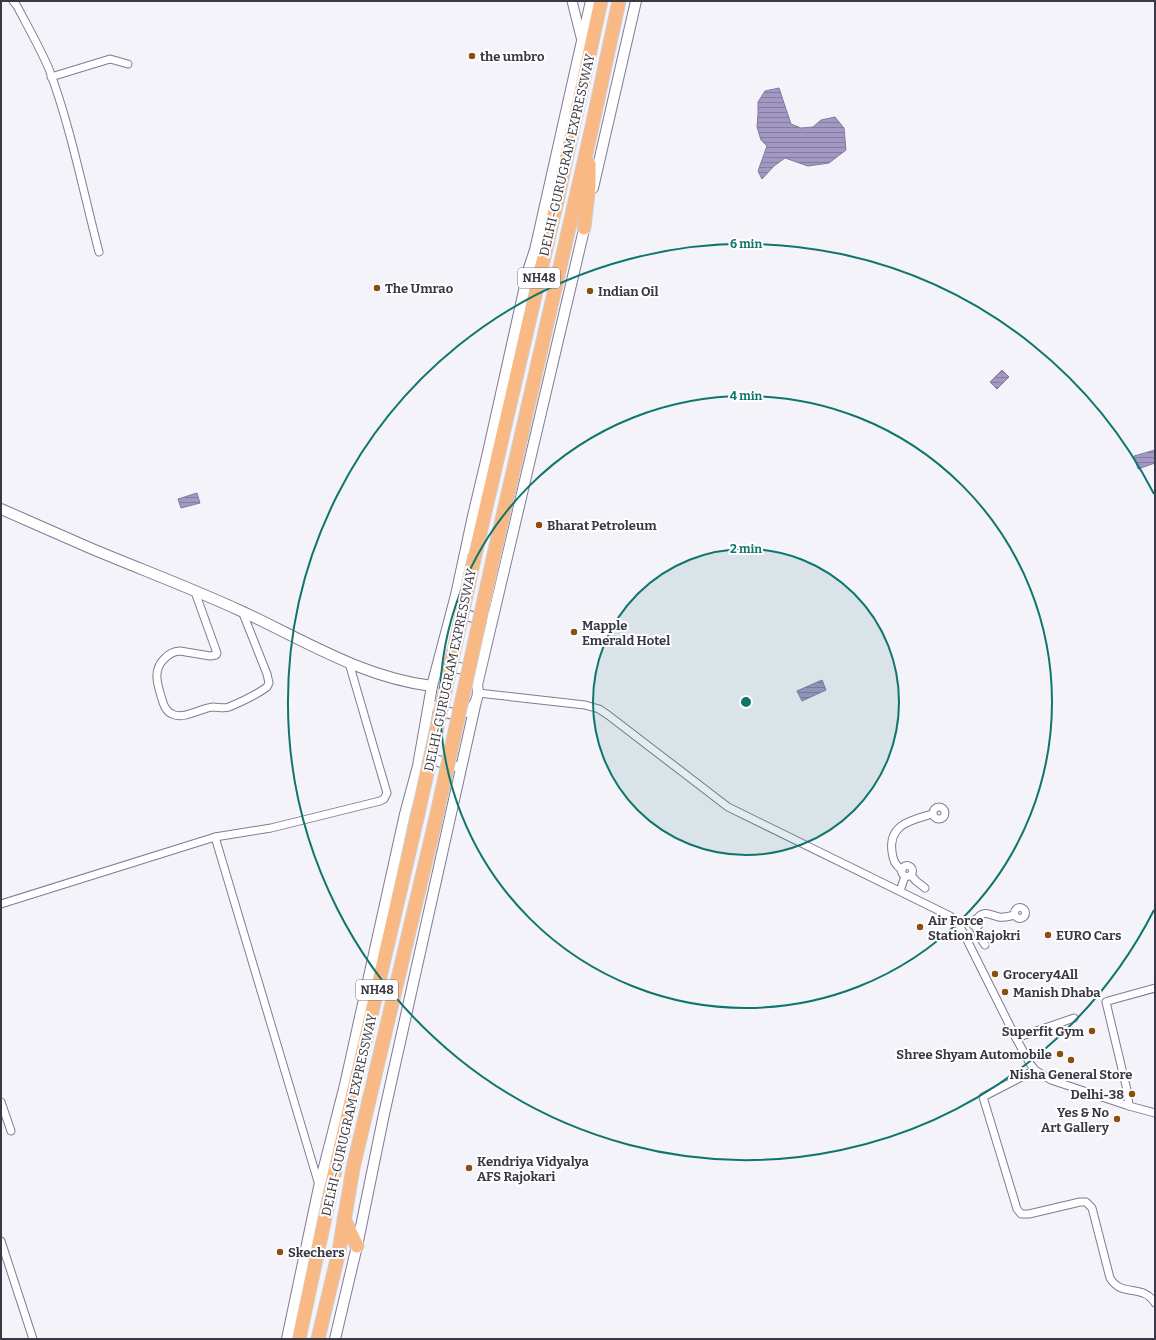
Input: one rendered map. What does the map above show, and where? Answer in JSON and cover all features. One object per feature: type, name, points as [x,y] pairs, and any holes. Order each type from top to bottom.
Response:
[{"type":"highway","name":"DELHI-GURUGRAM EXPRESSWAY","points":[[318,1339],[338,1251],[354,1168],[436,818],[493,559],[590,136],[619,1]]},
{"type":"highway","name":"DELHI-GURUGRAM EXPRESSWAY","points":[[299,1339],[336,1166],[418,814],[475,555],[555,208],[594,2]]},
{"type":"highway","points":[[584,228],[589,185],[590,136]]},
{"type":"highway","points":[[344,1219],[357,1246]]},
{"type":"main road","points":[[335,1339],[357,1246],[384,1114],[496,607],[636,1]]},
{"type":"main road","points":[[286,1339],[319,1187],[336,1122],[405,814],[418,766],[432,686],[456,595],[471,523],[582,41],[594,2]]},
{"type":"main road","points":[[1,509],[242,611],[325,653],[349,663],[390,677],[432,686]]},
{"type":"main road","points":[[456,595],[457,603],[461,610],[471,617],[479,618],[487,616],[496,607]]},
{"type":"main road","points":[[451,668],[460,668],[468,672],[474,678],[477,693],[468,710],[459,714],[450,714],[441,710],[435,703],[432,686],[442,671],[451,668]]},
{"type":"main road","points":[[418,766],[423,760],[435,760],[453,766],[460,771]]},
{"type":"street","points":[[12,1],[17,6],[45,60],[51,77],[72,142],[99,252]]},
{"type":"street","points":[[572,1],[582,41]]},
{"type":"street","points":[[51,77],[110,59],[128,64]]},
{"type":"street","points":[[195,592],[217,653],[216,655],[210,656],[180,650],[174,651],[161,661],[157,668],[158,686],[162,702],[166,710],[172,714],[182,716],[213,707],[225,708],[267,687],[269,683],[268,678],[242,611]]},
{"type":"street","points":[[1,904],[215,837],[284,825],[380,801],[386,796],[387,793],[349,663]]},
{"type":"street","points":[[477,693],[585,705],[599,709],[728,807],[900,890],[950,916],[957,923],[1016,1038],[1029,1062],[1036,1070],[1050,1080],[1129,1106],[1155,1112]]},
{"type":"street","points":[[925,888],[906,874],[896,864],[892,855],[892,840],[895,832],[905,823],[932,814]]},
{"type":"street","points":[[215,837],[319,1187]]},
{"type":"street","points":[[900,890],[906,874]]},
{"type":"street","points":[[985,945],[979,936],[975,923],[978,916],[984,913],[1000,917],[1015,915]]},
{"type":"street","points":[[957,923],[975,923]]},
{"type":"street","points":[[1129,1106],[1127,1090],[1106,1002],[1155,988]]},
{"type":"street","points":[[1016,1038],[1074,1018]]},
{"type":"street","points":[[1036,1070],[983,1097],[1017,1209],[1021,1214],[1029,1214],[1080,1202],[1086,1202],[1092,1208],[1110,1278],[1114,1284],[1121,1288],[1144,1292],[1152,1298],[1155,1303]]},
{"type":"street","points":[[1,1102],[11,1130]]},
{"type":"street","points":[[1,1241],[33,1339]]},
{"type":"shaded area","points":[[779,88],[791,124],[801,128],[813,127],[821,120],[835,117],[844,128],[846,150],[829,163],[808,166],[785,158],[774,166],[762,179],[758,171],[767,146],[761,140],[757,127],[758,102],[765,91]]},
{"type":"shaded area","points":[[1002,370],[1009,377],[997,389],[990,382]]},
{"type":"shaded area","points":[[1155,450],[1155,463],[1138,469],[1134,456]]},
{"type":"shaded area","points":[[197,493],[200,503],[181,508],[178,499]]},
{"type":"shaded area","points":[[822,680],[826,690],[802,701],[797,691]]},
{"type":"place","name":"the umbro","points":[[472,56]]},
{"type":"place","name":"The Umrao","points":[[377,288]]},
{"type":"place","name":"Indian Oil","points":[[590,291]]},
{"type":"place","name":"Bharat Petroleum","points":[[539,525]]},
{"type":"place","name":"Mapple Emerald Hotel","points":[[574,632]]},
{"type":"place","name":"Air Force Station Rajokri","points":[[920,927]]},
{"type":"place","name":"EURO Cars","points":[[1048,935]]},
{"type":"place","name":"Grocery4All","points":[[995,974]]},
{"type":"place","name":"Manish Dhaba","points":[[1005,992]]},
{"type":"place","name":"Superfit Gym","points":[[1092,1031]]},
{"type":"place","name":"Shree Shyam Automobile","points":[[1060,1054]]},
{"type":"place","name":"Nisha General Store","points":[[1071,1060]]},
{"type":"place","name":"Delhi-38","points":[[1132,1094]]},
{"type":"place","name":"Yes & No Art Gallery","points":[[1117,1119]]},
{"type":"place","name":"Kendriya Vidyalya AFS Rajokari","points":[[469,1168]]},
{"type":"place","name":"Skechers","points":[[280,1252]]}]
